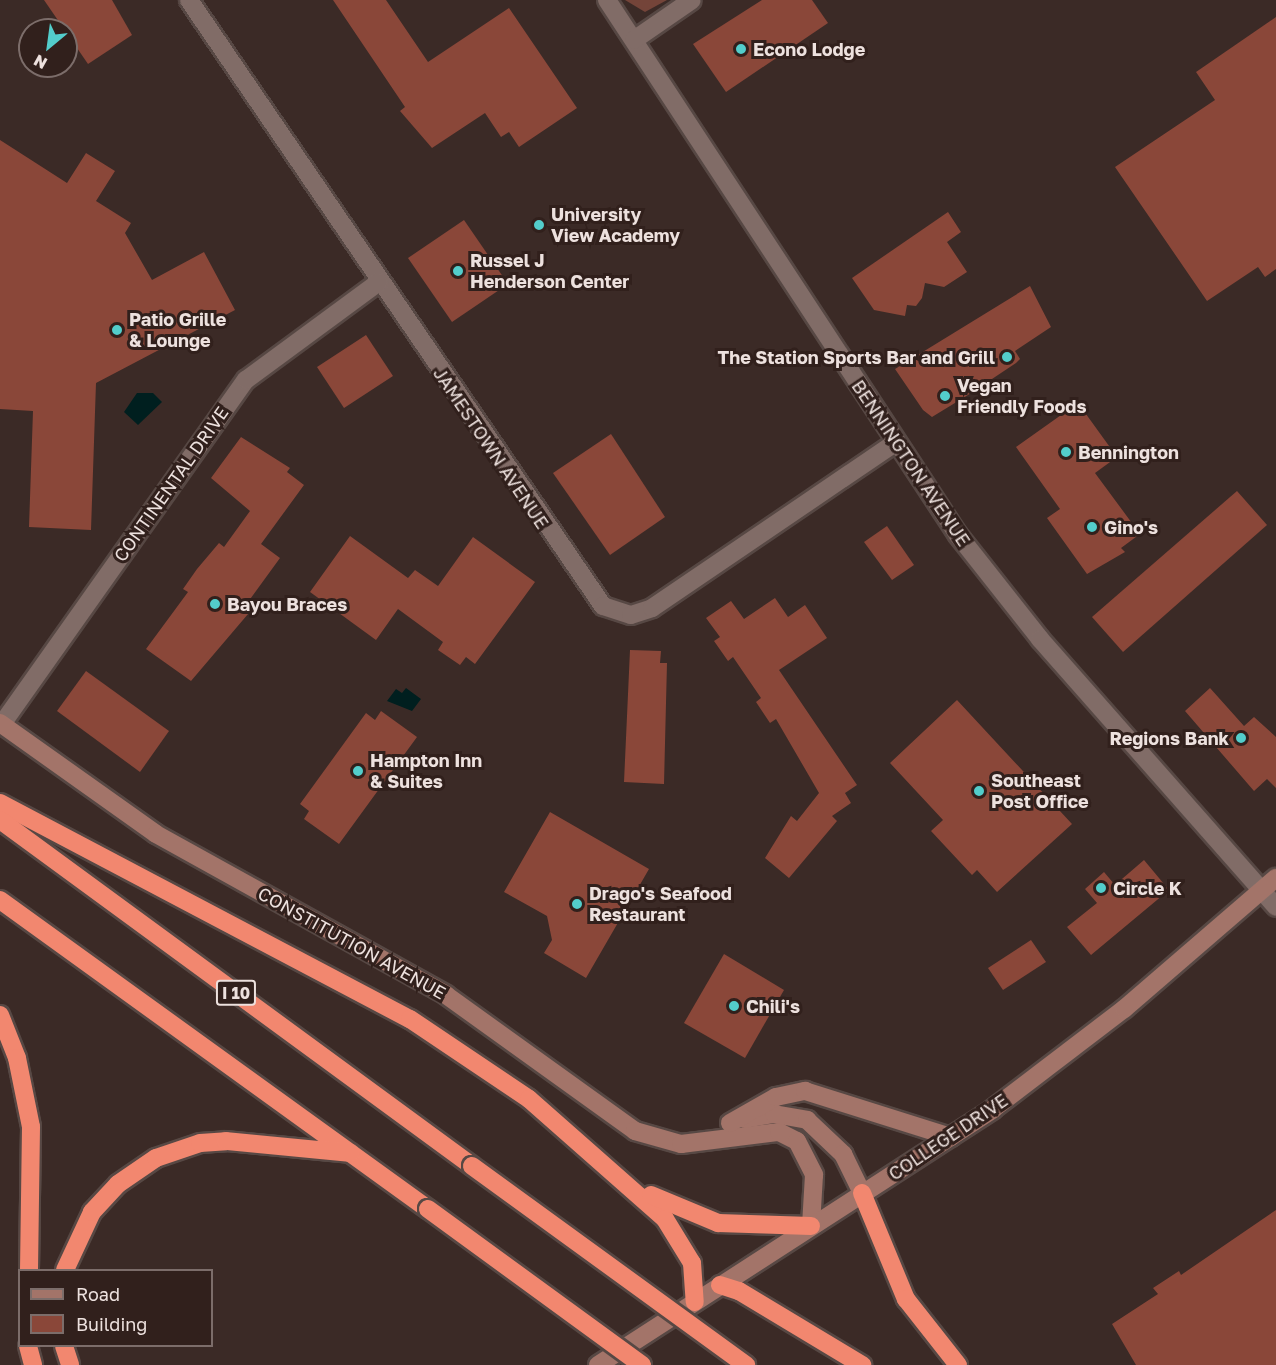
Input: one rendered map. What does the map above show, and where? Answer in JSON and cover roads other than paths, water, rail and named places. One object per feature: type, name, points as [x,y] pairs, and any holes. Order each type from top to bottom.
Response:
[{"type":"highway","points":[[0,803],[410,1019],[529,1099],[624,1179],[665,1219],[685,1247],[695,1273],[695,1302]]},
{"type":"highway","name":"I 10","points":[[0,820],[746,1365]]},
{"type":"highway","points":[[0,900],[642,1365]]},
{"type":"highway","points":[[0,1015],[17,1058],[31,1127],[29,1269]]},
{"type":"highway","points":[[65,1269],[92,1212],[118,1184],[156,1158],[200,1143],[226,1141],[350,1153]]},
{"type":"highway","points":[[624,1179],[706,1220],[811,1226]]},
{"type":"highway","points":[[862,1193],[906,1299],[958,1365]]},
{"type":"highway","points":[[720,1285],[739,1291],[862,1365]]},
{"type":"highway","points":[[28,1347],[33,1365]]},
{"type":"highway","points":[[64,1347],[69,1365]]},
{"type":"street","name":"JAMESTOWN AVENUE","points":[[189,0],[589,593],[612,612],[631,615],[652,608],[895,442]]},
{"type":"street","name":"BENNINGTON AVENUE","points":[[607,0],[895,442],[1029,626],[1270,884],[1276,907]]},
{"type":"street","points":[[634,40],[692,0]]},
{"type":"street","name":"CONTINENTAL DRIVE","points":[[1,724],[243,384],[274,354],[380,282]]},
{"type":"street","name":"CONSTITUTION AVENUE","points":[[1,724],[156,834],[446,995],[634,1131],[669,1142],[779,1132],[796,1141],[814,1175],[811,1226]]},
{"type":"street","name":"COLLEGE DRIVE","points":[[598,1365],[951,1137],[1124,1009],[1270,884]]},
{"type":"street","points":[[708,1140],[730,1123],[776,1097],[818,1092],[951,1137]]},
{"type":"street","points":[[730,1123],[774,1114],[807,1120],[843,1154],[862,1193]]},
{"type":"water","points":[[137,393],[153,393],[162,402],[138,425],[124,412]]},
{"type":"water","points":[[406,688],[421,699],[412,711],[387,701],[396,689],[402,693]]},
{"type":"place","name":"Econo Lodge","points":[[741,49]]},
{"type":"place","name":"University View Academy","points":[[539,225]]},
{"type":"place","name":"Russel J Henderson Center","points":[[458,271]]},
{"type":"place","name":"Patio Grille & Lounge","points":[[117,330]]},
{"type":"place","name":"The Station Sports Bar and Grill","points":[[1007,357]]},
{"type":"place","name":"Vegan Friendly Foods","points":[[945,396]]},
{"type":"place","name":"Bennington","points":[[1066,452]]},
{"type":"place","name":"Gino's","points":[[1092,527]]},
{"type":"place","name":"Bayou Braces","points":[[215,604]]},
{"type":"place","name":"Regions Bank","points":[[1241,738]]},
{"type":"place","name":"Hampton Inn & Suites","points":[[358,771]]},
{"type":"place","name":"Southeast Post Office","points":[[979,791]]},
{"type":"place","name":"Circle K","points":[[1101,888]]},
{"type":"place","name":"Drago's Seafood Restaurant","points":[[577,904]]},
{"type":"place","name":"Chili's","points":[[734,1006]]}]
